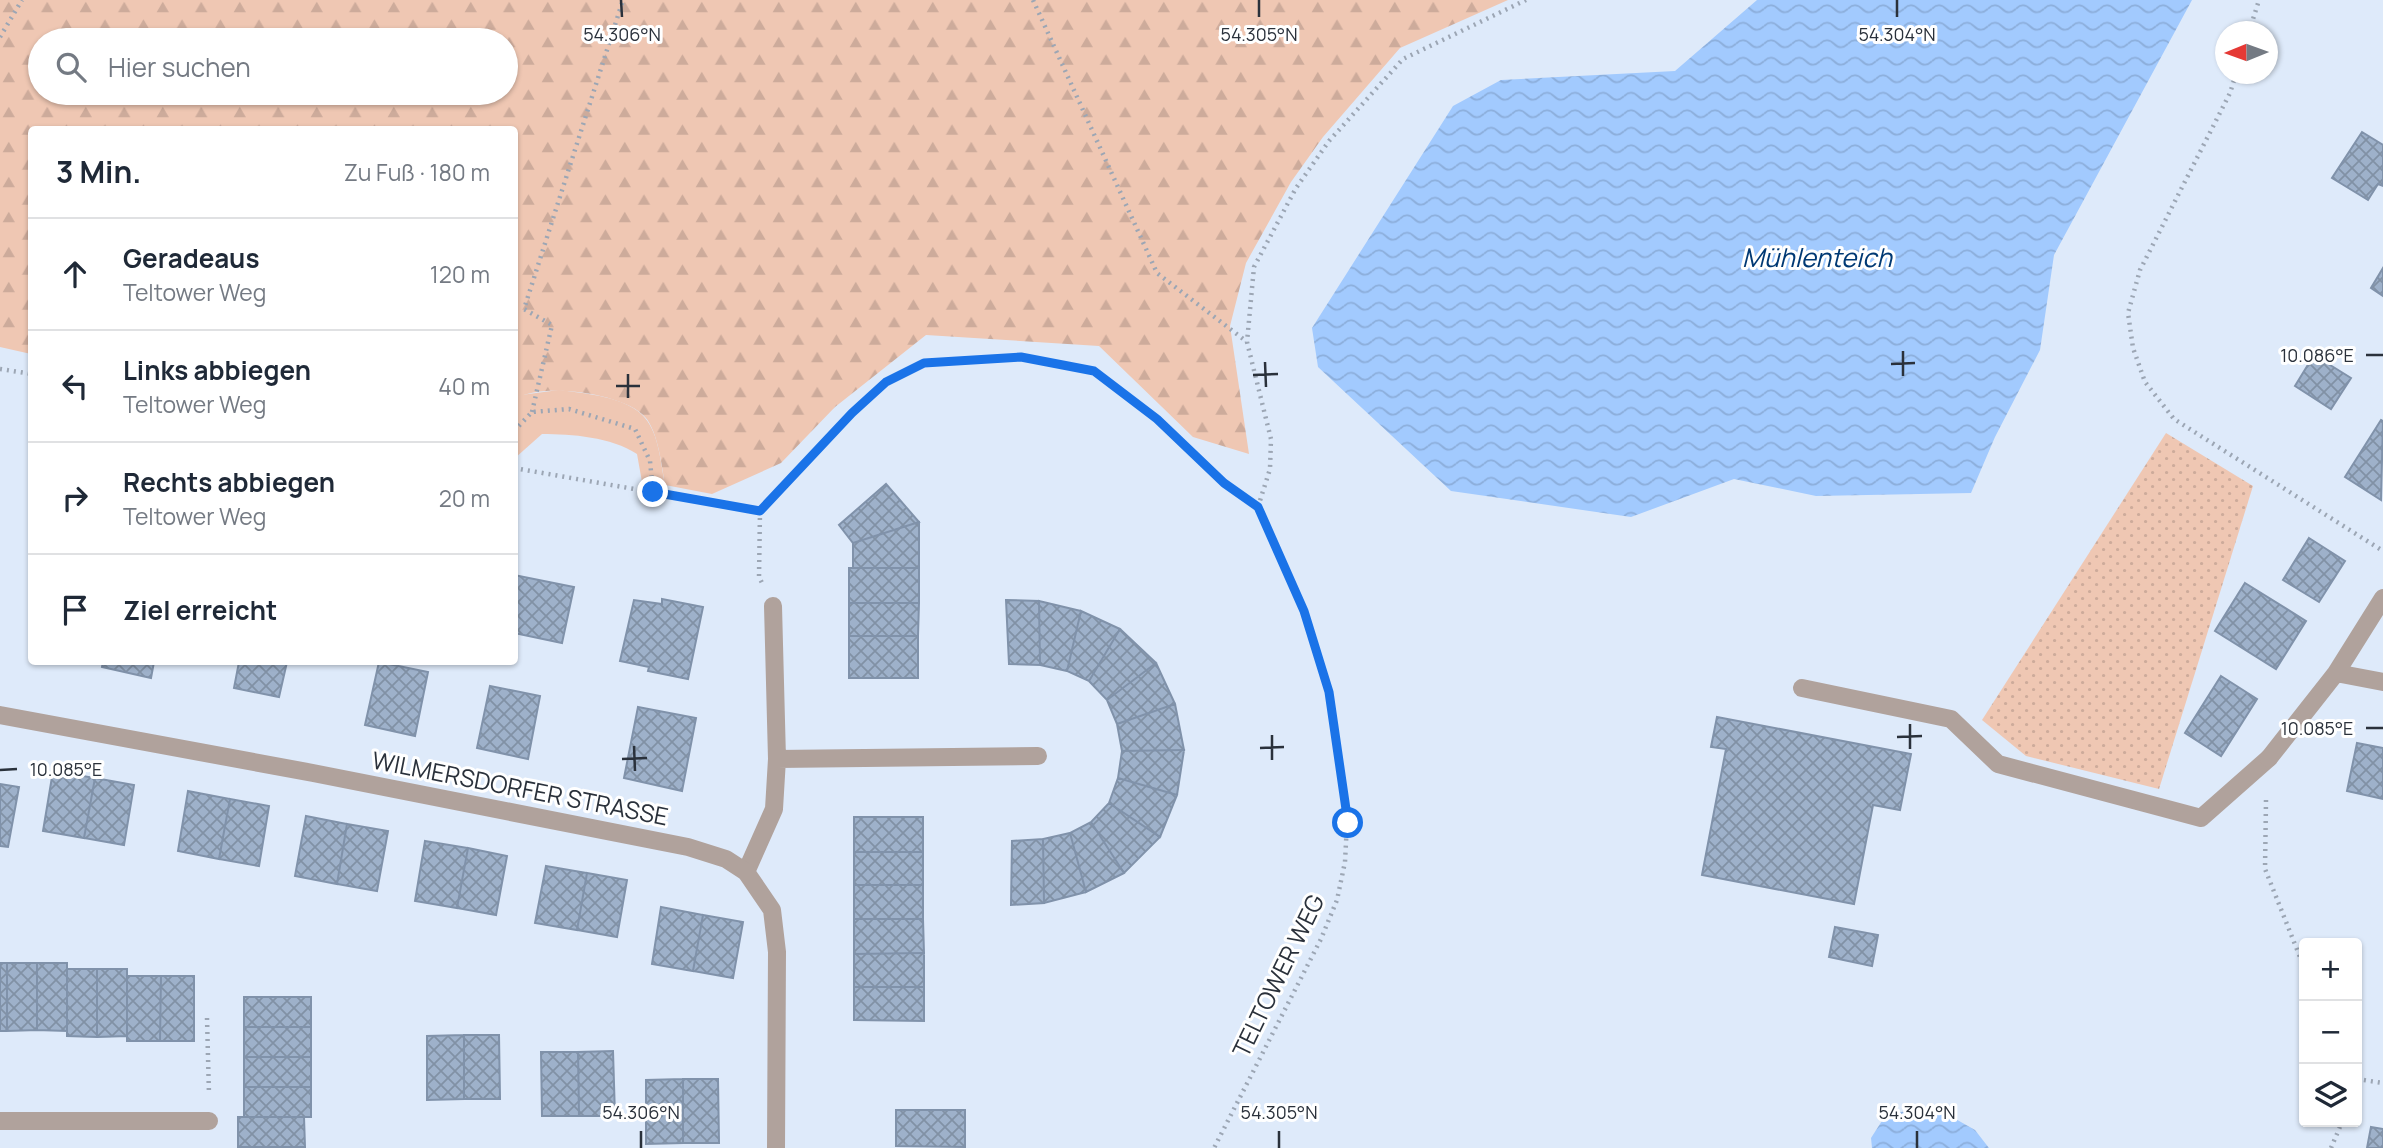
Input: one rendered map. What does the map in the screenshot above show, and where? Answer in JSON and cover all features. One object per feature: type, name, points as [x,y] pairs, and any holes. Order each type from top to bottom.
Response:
[{"type":"street","points":[[1802,688],[1951,719],[1998,764],[2201,818],[2269,758],[2336,673],[2383,598]]},
{"type":"street","points":[[746,872],[774,809],[777,759],[773,606]]},
{"type":"street","points":[[2336,673],[2383,682]]},
{"type":"street","name":"WILMERSDORFER STRASSE","points":[[0,715],[688,847],[726,859],[746,872],[772,910],[777,952],[776,1148]]},
{"type":"street","points":[[777,759],[1038,756]]},
{"type":"street","points":[[0,1121],[209,1121]]},
{"type":"path","points":[[0,37],[22,0]]},
{"type":"path","points":[[518,428],[532,412],[552,325],[524,309],[623,0]]},
{"type":"path","points":[[1033,0],[1157,273],[1247,342]]},
{"type":"path","points":[[773,606],[759,577],[760,511],[852,413],[886,382],[924,363],[1021,357],[1094,371],[1157,419],[1224,483],[1258,507],[1270,468],[1271,439],[1247,342],[1254,267],[1296,188],[1329,141],[1403,58],[1526,0]]},
{"type":"path","points":[[2252,21],[2259,0]]},
{"type":"path","points":[[2233,84],[2140,270],[2128,313],[2133,348],[2145,382],[2174,419],[2383,551]]},
{"type":"path","points":[[0,369],[28,373]]},
{"type":"path","points":[[532,412],[569,409],[635,429],[650,461],[653,492]]},
{"type":"path","points":[[518,469],[760,511]]},
{"type":"path","name":"TELTOWER WEG","points":[[1214,1148],[1321,939],[1337,900],[1345,862],[1348,823],[1329,692],[1304,611],[1258,507]]},
{"type":"path","points":[[2269,758],[2265,809],[2265,869],[2299,954]]},
{"type":"path","points":[[207,1018],[209,1121]]},
{"type":"path","points":[[2362,1080],[2383,1083]]},
{"type":"path","points":[[2331,1148],[2341,1127]]},
{"type":"green space","points":[[0,0],[1508,0],[1400,48],[1323,137],[1291,182],[1246,263],[1230,326],[1249,454],[1193,437],[1099,346],[926,335],[835,407],[781,463],[712,494],[665,485],[653,431],[645,417],[634,409],[601,396],[562,391],[543,391],[518,398],[518,126],[28,126],[28,353],[0,347]]},
{"type":"green space","points":[[559,390],[605,397],[638,411],[653,432],[665,485],[642,482],[637,454],[627,448],[591,438],[542,434],[518,455],[518,397]]},
{"type":"green space","points":[[2166,433],[2253,486],[2159,789],[2026,756],[1982,720]]},
{"type":"water","name":"Mühlenteich","points":[[1757,0],[2192,0],[2054,255],[2040,350],[1995,437],[1971,493],[1816,496],[1734,479],[1631,517],[1451,491],[1318,367],[1312,328],[1453,106],[1501,80],[1675,71]]},
{"type":"water","points":[[1938,1109],[1975,1130],[1989,1148],[1872,1148],[1871,1138],[1887,1113]]},
{"type":"building","points":[[2362,132],[2383,145],[2383,186],[2378,184],[2368,200],[2332,178]]},
{"type":"building","points":[[2383,268],[2383,296],[2371,288]]},
{"type":"building","points":[[2314,355],[2351,378],[2331,409],[2295,386]]},
{"type":"building","points":[[2381,420],[2383,421],[2381,500],[2345,477]]},
{"type":"building","points":[[886,484],[919,522],[853,543],[839,525]]},
{"type":"building","points":[[919,522],[919,568],[853,568],[853,543]]},
{"type":"building","points":[[2309,538],[2345,561],[2319,602],[2283,580]]},
{"type":"building","points":[[849,568],[919,568],[919,603],[849,603]]},
{"type":"building","points":[[518,576],[574,587],[562,643],[518,634]]},
{"type":"building","points":[[2245,583],[2306,621],[2276,669],[2215,631]]},
{"type":"building","points":[[662,599],[703,607],[688,679],[648,671],[649,667],[620,661],[634,600],[662,604]]},
{"type":"building","points":[[1006,600],[1039,601],[1040,665],[1009,664]]},
{"type":"building","points":[[1039,601],[1081,611],[1067,671],[1040,665]]},
{"type":"building","points":[[849,603],[919,603],[918,636],[849,636]]},
{"type":"building","points":[[1081,611],[1120,629],[1089,681],[1067,671]]},
{"type":"building","points":[[1120,629],[1156,663],[1107,700],[1089,681]]},
{"type":"building","points":[[849,636],[918,636],[918,678],[849,678]]},
{"type":"building","points":[[1156,663],[1175,704],[1117,724],[1107,700]]},
{"type":"building","points":[[102,665],[153,665],[151,678]]},
{"type":"building","points":[[238,665],[286,665],[279,697],[234,688]]},
{"type":"building","points":[[378,665],[394,665],[428,672],[415,736],[365,725]]},
{"type":"building","points":[[2221,676],[2257,699],[2221,756],[2185,733]]},
{"type":"building","points":[[490,686],[540,696],[528,759],[477,748]]},
{"type":"building","points":[[1175,704],[1184,750],[1122,751],[1117,724]]},
{"type":"building","points":[[638,707],[696,718],[682,791],[624,778]]},
{"type":"building","points":[[1717,717],[1911,754],[1900,810],[1873,805],[1854,904],[1702,875],[1726,749],[1711,747]]},
{"type":"building","points":[[2357,743],[2383,748],[2383,799],[2347,791]]},
{"type":"building","points":[[1184,750],[1177,795],[1118,778],[1122,751]]},
{"type":"building","points":[[53,771],[95,778],[84,838],[43,831]]},
{"type":"building","points":[[95,778],[134,785],[124,845],[84,838]]},
{"type":"building","points":[[1118,778],[1177,795],[1160,837],[1109,803]]},
{"type":"building","points":[[0,784],[19,787],[8,847],[0,846]]},
{"type":"building","points":[[188,791],[230,799],[219,859],[178,851]]},
{"type":"building","points":[[230,799],[269,806],[259,866],[219,859]]},
{"type":"building","points":[[1109,803],[1160,837],[1124,873],[1091,822]]},
{"type":"building","points":[[306,816],[347,824],[337,884],[295,876]]},
{"type":"building","points":[[854,817],[923,817],[923,852],[854,852]]},
{"type":"building","points":[[1091,822],[1124,873],[1086,892],[1070,833]]},
{"type":"building","points":[[347,824],[388,831],[377,891],[337,884]]},
{"type":"building","points":[[1070,833],[1086,892],[1044,903],[1043,839]]},
{"type":"building","points":[[1043,839],[1044,903],[1011,905],[1012,841]]},
{"type":"building","points":[[425,841],[468,848],[457,908],[415,901]]},
{"type":"building","points":[[468,848],[507,856],[496,915],[457,908]]},
{"type":"building","points":[[854,852],[923,852],[923,885],[854,885]]},
{"type":"building","points":[[546,866],[587,873],[577,930],[535,923]]},
{"type":"building","points":[[587,873],[627,880],[617,937],[577,930]]},
{"type":"building","points":[[854,885],[923,885],[923,919],[854,919]]},
{"type":"building","points":[[661,907],[703,915],[693,971],[652,964]]},
{"type":"building","points":[[703,915],[743,922],[733,978],[693,971]]},
{"type":"building","points":[[854,919],[923,919],[924,953],[854,954]]},
{"type":"building","points":[[1835,927],[1878,935],[1872,966],[1829,957]]},
{"type":"building","points":[[924,953],[924,987],[854,987],[854,954]]},
{"type":"building","points":[[0,963],[7,963],[7,1031],[0,1031]]},
{"type":"building","points":[[7,963],[37,963],[37,1030],[7,1031]]},
{"type":"building","points":[[37,963],[67,963],[67,1031],[37,1030]]},
{"type":"building","points":[[67,969],[97,969],[97,1037],[67,1036]]},
{"type":"building","points":[[97,969],[127,969],[127,1036],[97,1037]]},
{"type":"building","points":[[127,976],[161,976],[160,1041],[127,1041]]},
{"type":"building","points":[[161,976],[194,976],[194,1041],[160,1041]]},
{"type":"building","points":[[854,987],[924,987],[924,1021],[854,1020]]},
{"type":"building","points":[[244,997],[311,997],[311,1027],[244,1027]]},
{"type":"building","points":[[244,1027],[311,1027],[311,1057],[244,1057]]},
{"type":"building","points":[[464,1035],[499,1035],[500,1099],[464,1099]]},
{"type":"building","points":[[464,1035],[464,1099],[427,1100],[427,1036]]},
{"type":"building","points":[[613,1051],[615,1116],[579,1116],[578,1052]]},
{"type":"building","points":[[541,1052],[578,1052],[579,1116],[542,1116]]},
{"type":"building","points":[[244,1057],[311,1057],[311,1087],[244,1087]]},
{"type":"building","points":[[683,1079],[718,1079],[719,1143],[683,1143]]},
{"type":"building","points":[[683,1079],[683,1143],[646,1144],[646,1080]]},
{"type":"building","points":[[244,1087],[311,1087],[311,1117],[244,1117]]},
{"type":"building","points":[[896,1110],[965,1110],[965,1147],[896,1146]]},
{"type":"building","points":[[238,1117],[304,1117],[305,1147],[238,1147]]},
{"type":"building","points":[[2371,1127],[2383,1129],[2383,1148],[2367,1148]]},
{"type":"route","points":[[653,492],[760,511],[852,413],[886,382],[924,363],[1021,357],[1094,371],[1157,419],[1224,483],[1258,507],[1304,611],[1329,692],[1348,823]]}]
